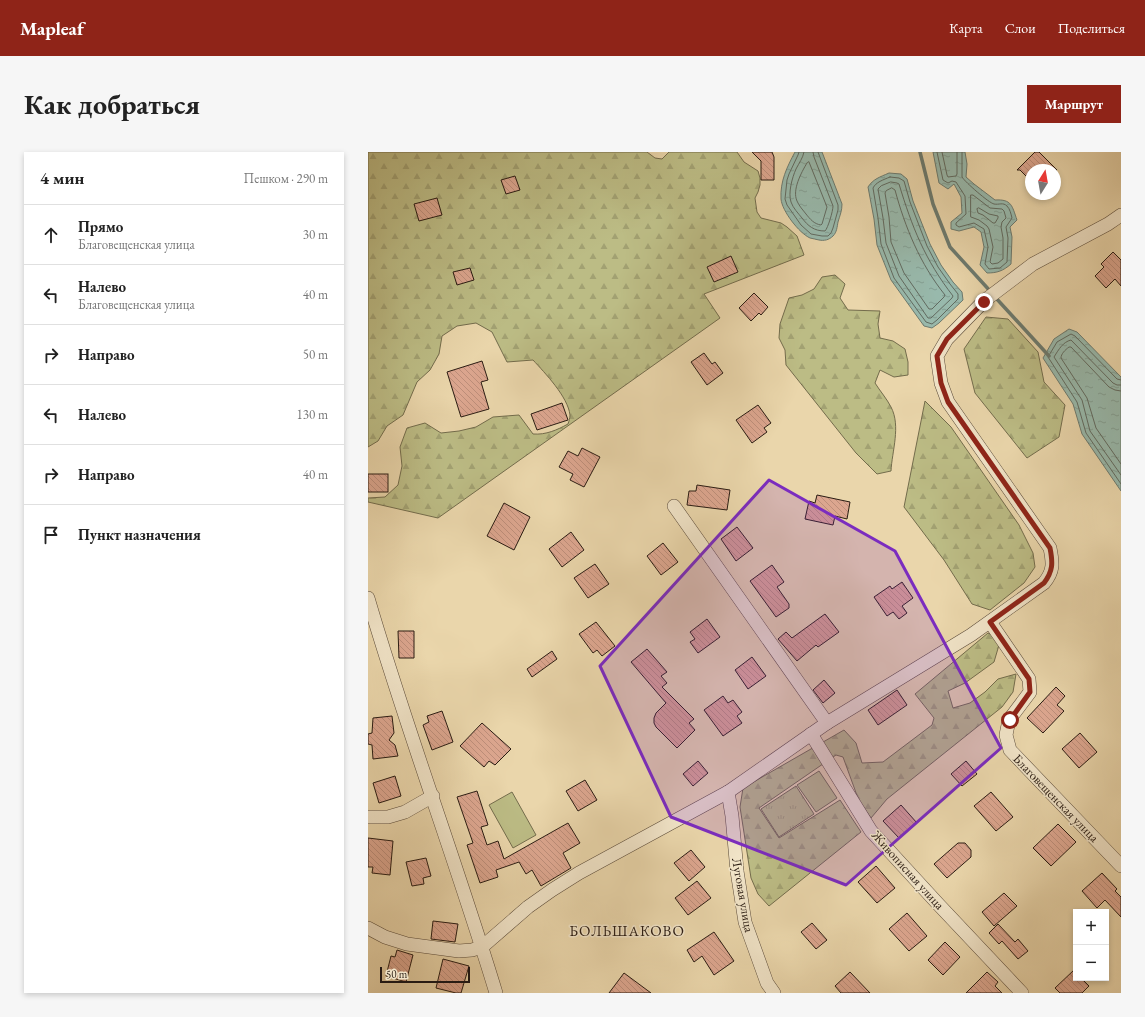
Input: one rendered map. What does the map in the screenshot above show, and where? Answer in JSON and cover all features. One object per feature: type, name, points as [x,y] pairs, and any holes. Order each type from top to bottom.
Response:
[{"type":"street","points":[[368,928],[385,937],[407,944],[459,951],[472,950],[482,947],[528,907],[552,890],[579,873],[728,792],[827,723],[958,643],[1044,583],[1050,576],[1052,567],[1050,548],[948,402],[941,383],[937,356],[947,339],[984,302],[999,290],[1033,264],[1108,224],[1121,215]]},
{"type":"street","points":[[674,506],[827,723]]},
{"type":"street","points":[[368,601],[496,993]]},
{"type":"street","name":"Благовещенская улица","points":[[990,622],[1029,679],[1030,692],[1010,720],[1006,735],[1010,750],[1121,866]]},
{"type":"street","name":"Живописная улица","points":[[811,734],[871,830],[934,900],[1022,993]]},
{"type":"street","name":"Луговая улица","points":[[728,792],[732,816],[737,871],[745,922],[767,983],[774,993]]},
{"type":"street","points":[[368,817],[388,817],[405,812],[432,796]]},
{"type":"highlighted area","points":[[769,480],[895,551],[1001,748],[846,885],[671,817],[600,666]]},
{"type":"green space","points":[[368,152],[647,152],[655,158],[662,159],[669,152],[737,152],[744,162],[758,171],[760,185],[755,198],[757,212],[761,218],[781,223],[797,236],[804,255],[704,294],[720,318],[438,518],[368,502],[368,498],[385,497],[398,485],[402,466],[400,447],[407,428],[425,423],[441,433],[459,431],[476,427],[493,417],[519,415],[533,434],[542,434],[551,432],[568,424],[570,415],[561,393],[533,360],[507,362],[492,332],[476,323],[457,326],[442,336],[439,354],[430,370],[417,382],[403,415],[387,426],[378,441],[368,447]]},
{"type":"green space","points":[[835,275],[845,284],[840,298],[848,310],[880,311],[878,324],[880,338],[893,341],[905,349],[908,362],[908,375],[894,377],[880,370],[875,383],[888,401],[894,414],[896,430],[891,471],[877,474],[856,453],[786,365],[785,350],[779,338],[780,324],[789,298],[802,295],[814,289],[822,277]]},
{"type":"green space","points":[[986,317],[1008,319],[1038,352],[1044,382],[1065,405],[1059,437],[1027,458],[975,393],[964,349]]},
{"type":"green space","points":[[925,401],[951,427],[1019,525],[1033,553],[1035,567],[1024,583],[990,610],[972,604],[944,560],[904,507]]},
{"type":"green space","points":[[988,633],[996,637],[999,645],[994,662],[965,683],[948,691],[953,708],[970,703],[985,692],[998,679],[1016,674],[1013,692],[1002,707],[887,799],[871,818],[859,801],[843,757],[836,755],[759,808],[779,838],[840,800],[861,832],[769,906],[758,894],[751,878],[740,807],[743,788],[844,730],[856,743],[862,763],[883,762],[932,725],[934,718],[915,694]]},
{"type":"green space","points":[[819,771],[837,798],[816,812],[797,785]]},
{"type":"green space","points":[[796,786],[814,814],[779,837],[761,809]]},
{"type":"green space","points":[[512,792],[536,835],[513,848],[489,805]]},
{"type":"water","points":[[795,152],[822,152],[842,204],[836,231],[833,236],[828,239],[819,240],[810,238],[806,235],[792,221],[782,204],[781,192],[783,180]]},
{"type":"water","points":[[933,152],[965,152],[967,164],[966,177],[995,200],[1008,202],[1012,207],[1017,220],[1010,227],[1012,237],[1011,264],[1003,270],[987,273],[980,265],[984,247],[981,232],[974,227],[959,231],[951,229],[951,222],[962,213],[961,197],[954,184],[948,189],[939,183]]},
{"type":"water","points":[[889,173],[901,174],[907,179],[913,201],[930,244],[941,265],[962,292],[963,300],[932,328],[924,326],[891,280],[877,245],[868,187],[874,180]]},
{"type":"water","points":[[1069,329],[1077,332],[1121,377],[1121,491],[1082,434],[1073,404],[1043,358],[1054,339]]},
{"type":"building","points":[[752,152],[772,152],[774,157],[774,180],[761,180],[761,161]]},
{"type":"building","points":[[1035,152],[1039,152],[1051,164],[1025,164],[1025,175],[1020,170],[1017,170]]},
{"type":"building","points":[[515,176],[520,190],[506,194],[501,180]]},
{"type":"building","points":[[437,198],[442,215],[419,221],[414,204]]},
{"type":"building","points":[[1113,252],[1121,260],[1121,286],[1115,279],[1106,288],[1095,276],[1104,267],[1101,264]]},
{"type":"building","points":[[731,256],[738,272],[714,282],[707,267]]},
{"type":"building","points":[[470,268],[474,280],[457,285],[453,272]]},
{"type":"building","points":[[754,293],[768,307],[761,315],[759,313],[751,321],[739,308]]},
{"type":"building","points":[[704,353],[712,364],[715,362],[723,373],[707,385],[691,362]]},
{"type":"building","points":[[482,361],[488,380],[481,382],[489,409],[461,417],[447,372]]},
{"type":"building","points":[[562,403],[568,420],[537,430],[531,414]]},
{"type":"building","points":[[758,405],[771,423],[764,428],[767,432],[752,443],[736,420]]},
{"type":"building","points":[[582,448],[600,457],[584,487],[570,480],[573,474],[559,467],[568,451],[578,456]]},
{"type":"building","points":[[368,474],[388,474],[388,492],[368,492]]},
{"type":"building","points":[[697,485],[730,490],[727,510],[687,505],[689,491],[696,491]]},
{"type":"building","points":[[817,495],[850,502],[847,519],[835,516],[833,525],[805,519],[809,501],[815,503]]},
{"type":"building","points":[[504,503],[530,517],[514,550],[487,536]]},
{"type":"building","points":[[737,527],[753,548],[736,561],[721,539]]},
{"type":"building","points":[[571,532],[584,550],[562,567],[549,549]]},
{"type":"building","points":[[663,543],[678,562],[661,575],[647,556]]},
{"type":"building","points":[[595,564],[609,584],[588,598],[574,578]]},
{"type":"building","points":[[772,565],[784,582],[777,587],[789,604],[789,608],[776,617],[750,581]]},
{"type":"building","points":[[902,582],[913,598],[902,606],[907,613],[899,619],[893,612],[887,616],[874,597],[890,586],[892,589]]},
{"type":"building","points":[[825,614],[839,632],[818,647],[816,645],[797,661],[778,639],[786,632],[792,638]]},
{"type":"building","points":[[707,619],[720,637],[698,653],[690,642],[695,639],[690,632]]},
{"type":"building","points":[[596,622],[615,646],[602,656],[597,650],[593,653],[579,634]]},
{"type":"building","points":[[398,631],[414,631],[414,658],[399,658]]},
{"type":"building","points":[[647,649],[667,672],[661,676],[667,683],[662,687],[694,719],[689,723],[695,730],[677,748],[656,727],[654,723],[656,713],[666,703],[631,662]]},
{"type":"building","points":[[552,651],[557,659],[532,677],[527,669]]},
{"type":"building","points":[[752,657],[766,676],[748,689],[735,670]]},
{"type":"building","points":[[824,680],[835,693],[823,703],[813,690]]},
{"type":"building","points":[[1056,687],[1065,696],[1057,705],[1064,711],[1043,733],[1027,718]]},
{"type":"building","points":[[897,690],[907,705],[878,725],[868,710]]},
{"type":"building","points":[[723,696],[728,703],[733,700],[742,712],[737,716],[742,723],[723,736],[704,710]]},
{"type":"building","points":[[442,711],[453,742],[432,750],[423,725],[429,722],[427,716]]},
{"type":"building","points":[[392,716],[394,733],[389,740],[395,745],[398,756],[373,759],[372,745],[368,744],[368,734],[372,733],[373,718]]},
{"type":"building","points":[[482,723],[511,749],[495,765],[489,761],[484,767],[460,746]]},
{"type":"building","points":[[1080,733],[1097,752],[1079,768],[1062,749]]},
{"type":"building","points":[[698,761],[708,773],[693,786],[683,774]]},
{"type":"building","points":[[966,761],[977,774],[962,786],[951,774]]},
{"type":"building","points":[[395,776],[401,796],[379,803],[373,783]]},
{"type":"building","points":[[585,780],[597,800],[578,811],[566,791]]},
{"type":"building","points":[[477,791],[488,825],[481,827],[487,845],[498,841],[504,859],[568,823],[580,843],[563,853],[571,868],[541,886],[532,870],[526,874],[519,862],[496,870],[498,877],[480,883],[467,845],[473,843],[457,797]]},
{"type":"building","points":[[991,792],[1013,817],[996,831],[974,806]]},
{"type":"building","points":[[901,805],[917,823],[899,838],[883,821]]},
{"type":"building","points":[[1058,824],[1076,842],[1051,866],[1033,848]]},
{"type":"building","points":[[368,838],[393,841],[390,875],[372,873],[373,867],[368,867]]},
{"type":"building","points":[[958,843],[965,843],[971,850],[971,857],[947,878],[934,864]]},
{"type":"building","points":[[691,850],[705,867],[689,881],[674,863]]},
{"type":"building","points":[[426,858],[431,876],[423,878],[424,884],[412,886],[406,862]]},
{"type":"building","points":[[876,866],[895,888],[877,903],[858,882]]},
{"type":"building","points":[[1102,873],[1117,889],[1115,891],[1121,897],[1121,917],[1105,900],[1097,908],[1082,891]]},
{"type":"building","points":[[697,881],[711,898],[688,915],[675,898]]},
{"type":"building","points":[[1004,893],[1017,906],[994,926],[982,912]]},
{"type":"building","points":[[907,913],[927,936],[909,951],[889,929]]},
{"type":"building","points":[[433,921],[458,924],[455,942],[431,939]]},
{"type":"building","points":[[812,923],[827,940],[816,949],[801,932]]},
{"type":"building","points":[[998,924],[1015,942],[1018,939],[1028,951],[1018,959],[1002,941],[999,944],[989,933]]},
{"type":"building","points":[[714,932],[734,961],[714,975],[702,956],[694,962],[687,950]]},
{"type":"building","points":[[945,942],[960,957],[943,975],[928,960]]},
{"type":"building","points":[[397,950],[413,955],[406,982],[386,976],[391,956],[395,957]]},
{"type":"building","points":[[443,959],[469,966],[461,993],[436,988]]},
{"type":"building","points":[[1073,971],[1073,981],[1084,981],[1089,986],[1082,993],[1060,993],[1055,988]]},
{"type":"building","points":[[850,972],[870,993],[841,993],[835,986]]},
{"type":"building","points":[[987,972],[998,982],[995,986],[1002,993],[966,993]]},
{"type":"building","points":[[624,973],[651,993],[609,993]]},
{"type":"waterway","points":[[920,152],[933,204],[950,247],[991,292]]},
{"type":"waterway","points":[[995,297],[1049,356]]},
{"type":"district","name":"БОЛЬШАКОВО","points":[[627,930]]},
{"type":"route","points":[[984,302],[947,339],[937,356],[941,383],[948,402],[1050,548],[1052,558],[1050,576],[1044,583],[990,622],[1029,679],[1030,692],[1010,720]]}]
